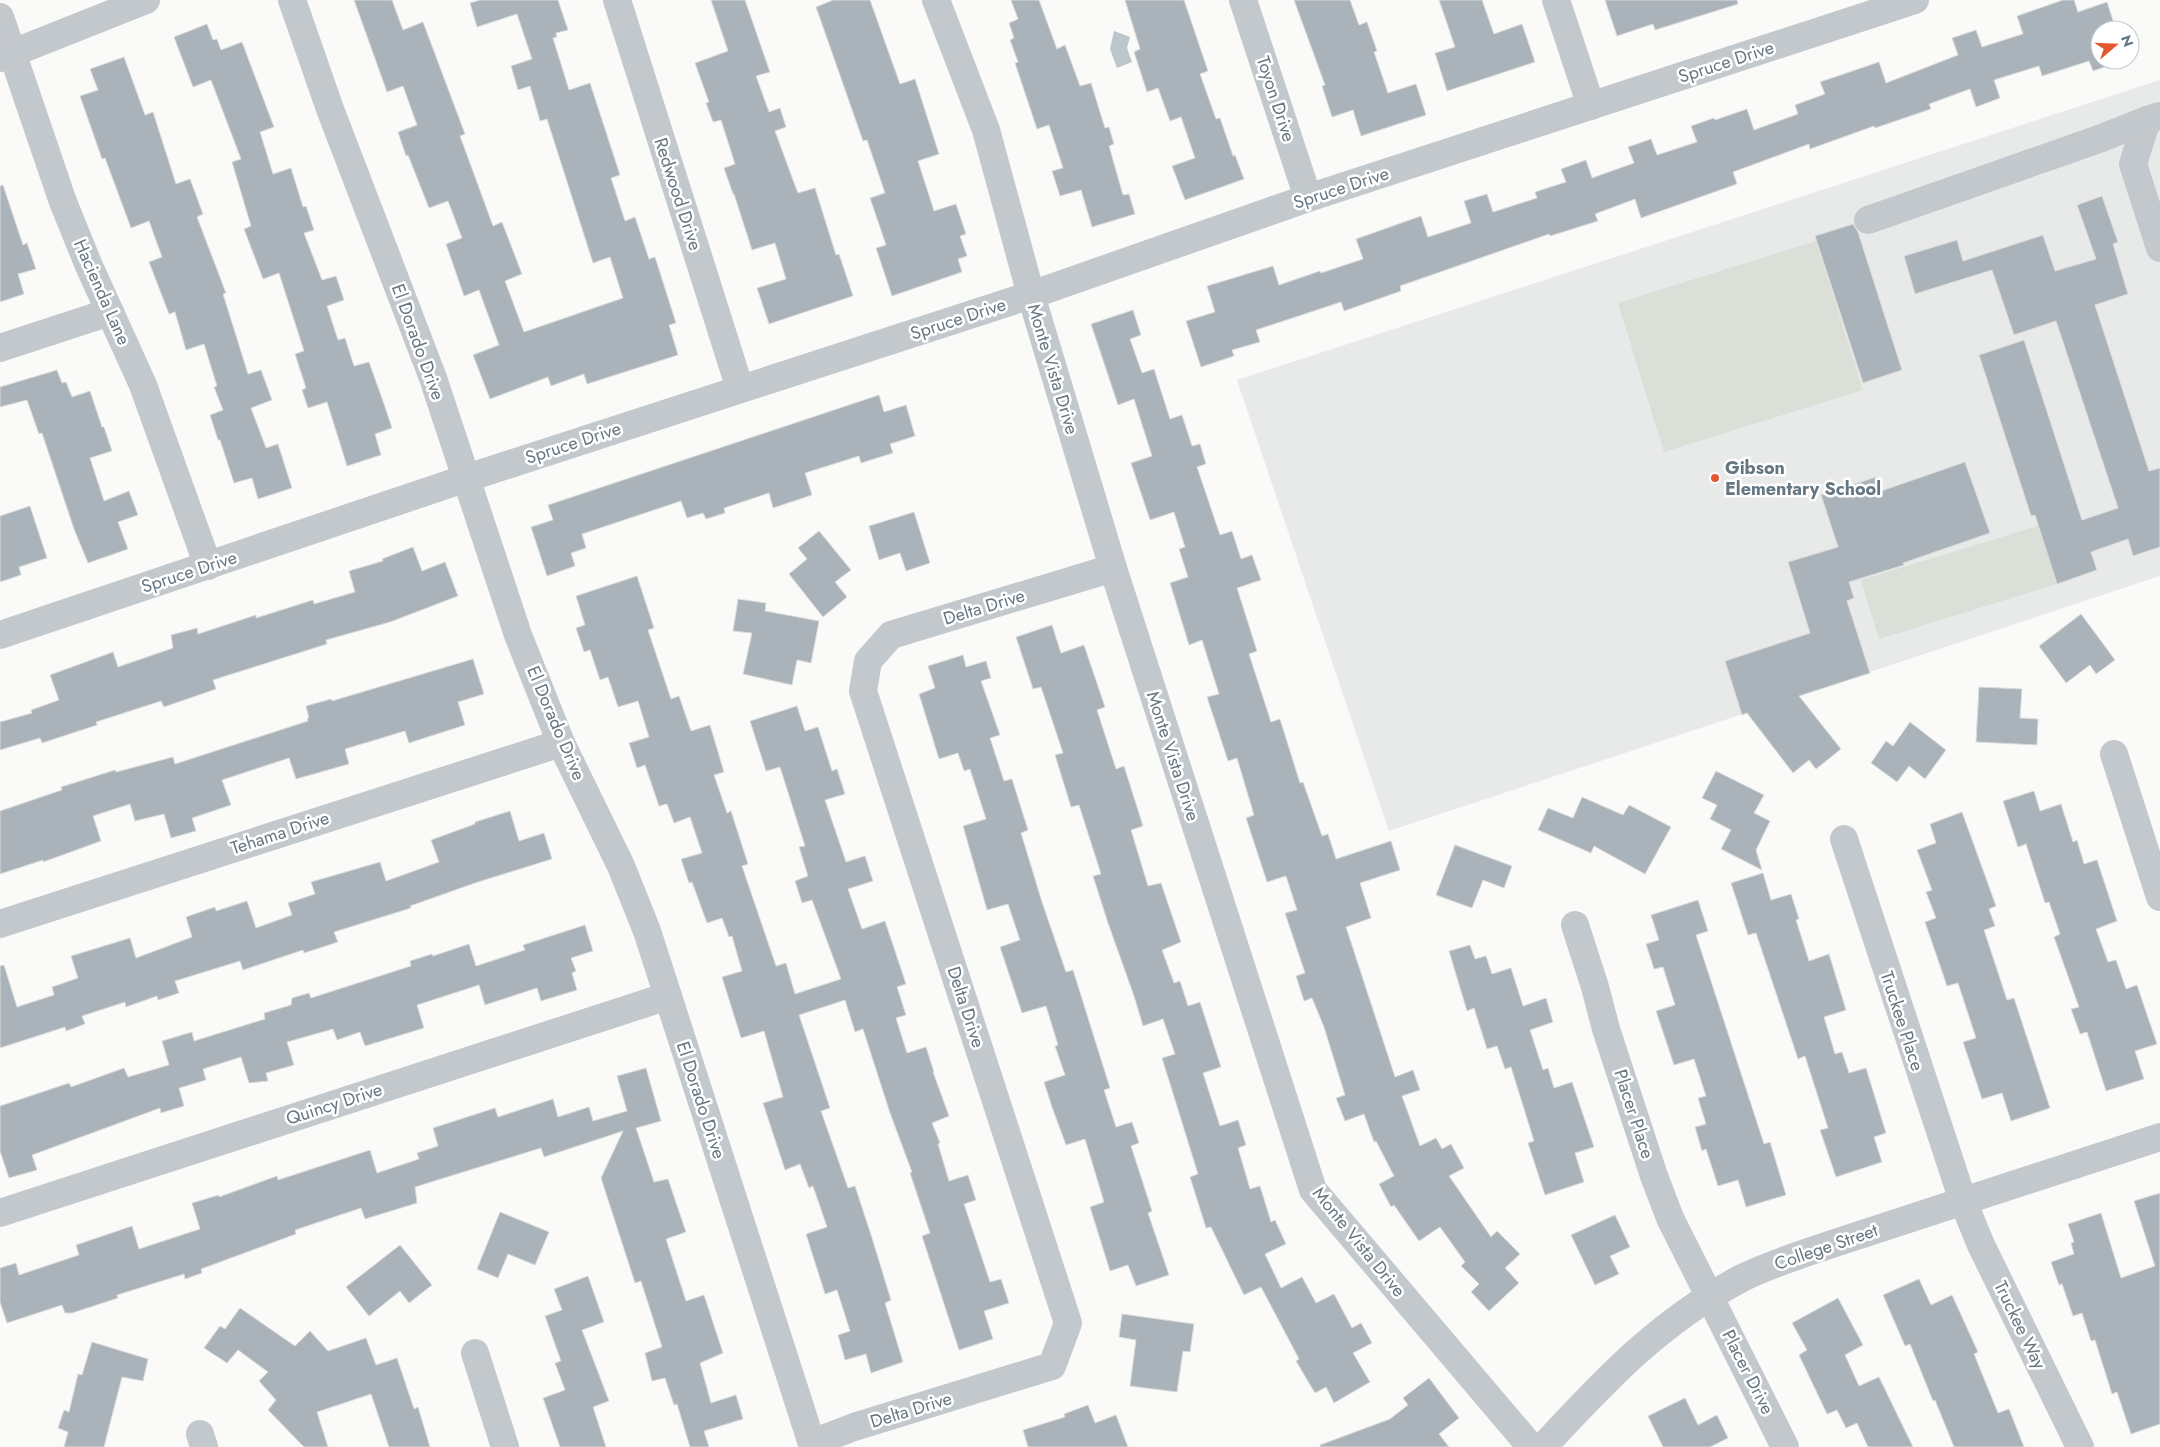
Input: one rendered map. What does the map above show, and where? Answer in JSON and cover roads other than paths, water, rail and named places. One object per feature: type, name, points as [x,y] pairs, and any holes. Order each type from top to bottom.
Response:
[{"type":"street","points":[[6,56],[146,0]]},
{"type":"street","name":"El Dorado Drive","points":[[292,0],[330,109],[433,378],[518,635],[561,743],[622,866],[647,932],[813,1445]]},
{"type":"street","name":"Redwood Drive","points":[[617,0],[740,389]]},
{"type":"street","name":"Monte Vista Drive","points":[[936,0],[986,130],[1031,296],[1113,568],[1313,1190],[1531,1447]]},
{"type":"street","name":"Toyon Drive","points":[[1242,0],[1308,198]]},
{"type":"street","points":[[1556,0],[1591,106]]},
{"type":"street","name":"Spruce Drive","points":[[0,635],[467,478],[1031,296],[1308,198],[1591,106],[1857,9],[1916,0]]},
{"type":"street","name":"Hacienda Lane","points":[[0,17],[6,56],[63,202],[143,385],[208,566]]},
{"type":"street","points":[[1868,220],[2099,139],[2154,117]]},
{"type":"street","points":[[2154,117],[2133,164],[2160,248]]},
{"type":"street","points":[[0,348],[110,312]]},
{"type":"street","name":"Delta Drive","points":[[813,1445],[854,1428],[1052,1366],[1068,1323],[863,691],[868,661],[891,635],[1113,568]]},
{"type":"street","name":"Tehama Drive","points":[[0,924],[561,743]]},
{"type":"street","points":[[2114,754],[2160,897]]},
{"type":"street","name":"Truckee Place","points":[[1844,839],[1963,1201]]},
{"type":"street","name":"Placer Place","points":[[1575,925],[1654,1176],[1670,1218],[1710,1296]]},
{"type":"street","name":"Quincy Drive","points":[[0,1213],[668,996]]},
{"type":"street","name":"College Street","points":[[1544,1447],[1602,1383],[1645,1344],[1680,1316],[1744,1277],[1787,1259],[2160,1137]]},
{"type":"street","name":"Truckee Way","points":[[1963,1201],[1980,1245],[2080,1447]]},
{"type":"street","name":"Placer Drive","points":[[1710,1296],[1785,1447]]},
{"type":"street","points":[[475,1353],[505,1447]]},
{"type":"place","name":"Gibson Elementary School","points":[[1715,478]]}]
